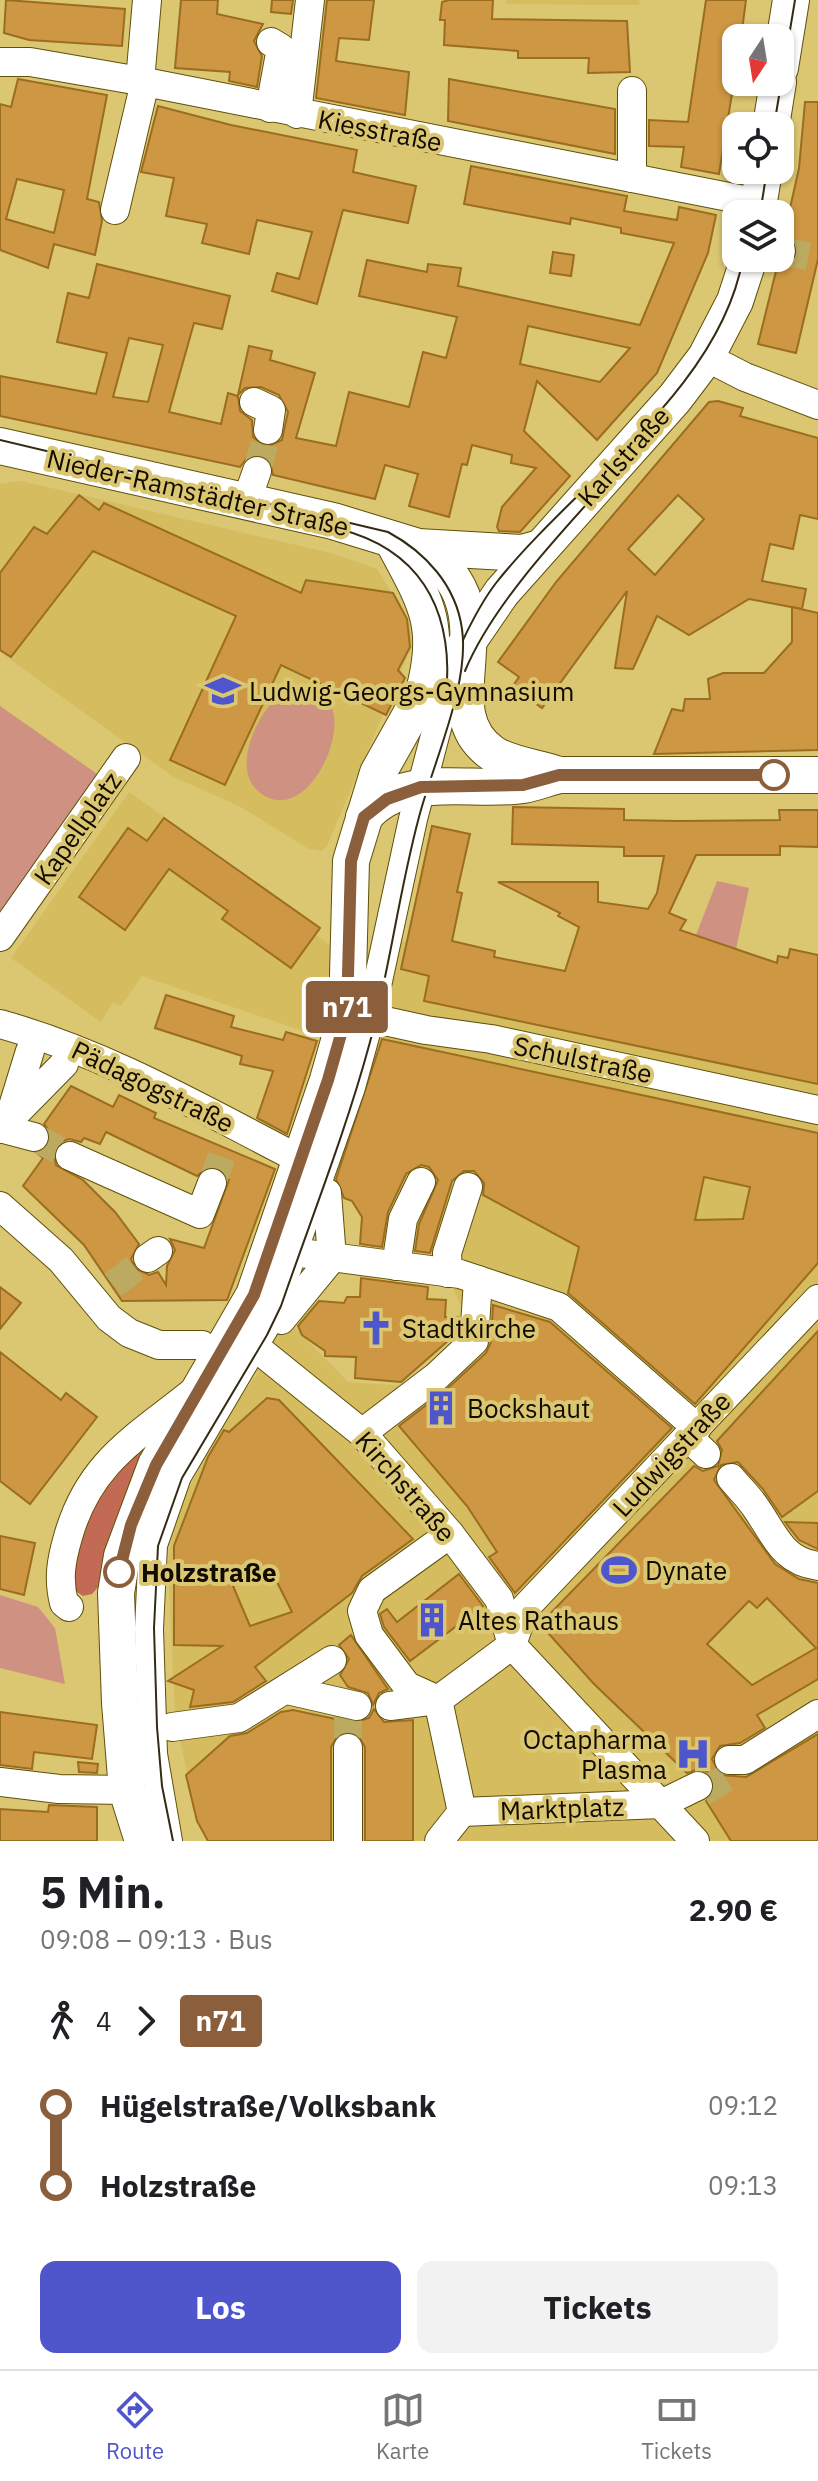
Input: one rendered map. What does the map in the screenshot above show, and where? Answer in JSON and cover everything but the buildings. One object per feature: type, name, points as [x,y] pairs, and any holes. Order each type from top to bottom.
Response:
[{"type":"main road","points":[[787,24],[791,0]]},
{"type":"main road","name":"Karlstraße","points":[[359,1016],[351,861],[378,773],[424,691],[464,648],[502,592],[667,407],[706,357],[735,301],[744,272]]},
{"type":"main road","name":"Nieder-Ramstädter Straße","points":[[0,446],[252,486],[333,521],[406,545],[438,562],[459,588],[467,605],[464,648]]},
{"type":"main road","points":[[406,545],[434,636],[424,691]]},
{"type":"main road","name":"Nieder-Ramstädter Straße","points":[[406,545],[522,553],[540,548]]},
{"type":"main road","name":"Karlstraße","points":[[464,648],[465,696],[472,730],[499,757],[559,775]]},
{"type":"main road","points":[[364,817],[387,799],[421,787],[523,785],[559,775],[818,775]]},
{"type":"main road","points":[[146,1840],[127,1790],[115,1630],[122,1556],[156,1465],[200,1387],[250,1343],[254,1295],[289,1252],[301,1160],[359,1016]]},
{"type":"street","points":[[115,210],[143,82],[147,0]]},
{"type":"street","points":[[291,112],[310,0]]},
{"type":"street","points":[[291,112],[314,32]]},
{"type":"street","points":[[271,42],[281,48],[291,112]]},
{"type":"street","name":"Kiesstraße","points":[[0,62],[30,62],[632,178],[760,196]]},
{"type":"street","points":[[632,91],[632,178]]},
{"type":"street","points":[[706,357],[818,405]]},
{"type":"street","points":[[254,402],[271,410],[268,430]]},
{"type":"street","points":[[146,1840],[153,1754],[149,1629],[153,1545],[177,1476],[263,1333],[289,1252],[359,1062],[359,1016],[421,787],[464,648]]},
{"type":"street","name":"Kapellplatz","points":[[0,937],[126,758]]},
{"type":"street","name":"Schulstraße","points":[[359,1016],[491,1039],[818,1110]]},
{"type":"street","name":"Pädagogstraße","points":[[0,1024],[62,1041],[148,1079],[229,1136],[301,1160]]},
{"type":"street","points":[[3,1125],[30,1051]]},
{"type":"street","points":[[3,1125],[64,1064]]},
{"type":"street","points":[[3,1125],[34,1137]]},
{"type":"street","points":[[70,1156],[200,1214],[212,1183]]},
{"type":"street","points":[[396,1266],[403,1219],[421,1182]]},
{"type":"street","points":[[448,1273],[447,1253],[468,1187]]},
{"type":"street","points":[[281,1320],[332,1258],[327,1193]]},
{"type":"street","points":[[0,1206],[61,1260],[105,1293],[109,1318],[129,1333],[159,1345],[202,1345]]},
{"type":"street","points":[[289,1252],[448,1273],[559,1307],[697,1439]]},
{"type":"street","points":[[362,1433],[437,1376],[474,1341],[478,1280]]},
{"type":"street","name":"Ludwigstraße","points":[[512,1645],[524,1609],[697,1439],[818,1299]]},
{"type":"street","name":"Kirchstraße","points":[[250,1343],[362,1433],[450,1534],[499,1599],[512,1645]]},
{"type":"street","points":[[69,1607],[64,1603],[60,1572],[69,1533],[92,1478],[120,1450],[200,1387]]},
{"type":"street","points":[[731,1478],[755,1507],[782,1550],[801,1564],[818,1566]]},
{"type":"street","points":[[438,1700],[407,1686],[367,1640],[362,1611],[372,1590],[450,1534]]},
{"type":"street","points":[[390,1706],[438,1700],[512,1645]]},
{"type":"street","name":"Marktplatz","points":[[512,1645],[695,1841]]},
{"type":"street","points":[[172,1727],[233,1713],[287,1690],[332,1660]]},
{"type":"street","points":[[287,1690],[351,1707]]},
{"type":"street","name":"Marktplatz","points":[[438,1700],[462,1812]]},
{"type":"street","points":[[737,1764],[818,1714]]},
{"type":"street","points":[[348,1748],[348,1841]]},
{"type":"street","points":[[0,1782],[59,1789],[127,1790]]},
{"type":"street","name":"Marktplatz","points":[[439,1841],[462,1812],[661,1804],[698,1786]]},
{"type":"shaded area","points":[[506,0],[639,0],[640,5],[506,4]]},
{"type":"shaded area","name":"Ludwig-Georgs-Gymnasium","points":[[21,481],[335,554],[377,569],[411,625],[412,646],[327,846],[321,851],[309,849],[241,807],[172,776],[0,652],[0,484]]},
{"type":"shaded area","points":[[295,687],[309,689],[325,697],[334,714],[334,731],[322,768],[310,784],[297,796],[281,800],[265,796],[254,787],[247,764],[248,750],[266,710],[278,696]]},
{"type":"shaded area","points":[[0,706],[100,776],[0,918]]},
{"type":"shaded area","points":[[129,792],[320,928],[316,935],[334,948],[333,967],[319,989],[306,1032],[142,976],[121,1006],[113,1002],[101,1022],[11,958]]},
{"type":"shaded area","points":[[717,881],[749,888],[736,949],[696,935]]},
{"type":"shaded area","points":[[401,941],[810,1017],[818,984],[818,1841],[208,1841],[197,1821],[175,1715],[168,1563],[175,1518],[217,1430],[258,1373],[261,1353],[279,1319],[296,1329],[348,1382],[418,1387],[459,1351],[468,1319],[447,1277],[363,1262],[362,1216],[357,1203],[323,1191]]},
{"type":"shaded area","points":[[145,1448],[100,1585],[92,1594],[83,1596],[74,1590],[73,1576],[78,1544],[89,1511],[114,1471]]},
{"type":"shaded area","points":[[0,1595],[38,1607],[55,1628],[65,1684],[0,1668]]},
{"type":"tunnel","points":[[794,253],[818,258]]},
{"type":"tunnel","points":[[257,471],[268,430]]},
{"type":"tunnel","points":[[34,1137],[70,1156]]},
{"type":"tunnel","points":[[212,1183],[225,1147]]},
{"type":"tunnel","points":[[113,1285],[148,1258]]},
{"type":"tunnel","points":[[348,1710],[348,1748]]},
{"type":"tunnel","points":[[702,1793],[737,1771]]},
{"type":"tram line","points":[[776,112],[795,0]]},
{"type":"tram line","points":[[762,200],[765,184]]},
{"type":"tram line","points":[[463,640],[496,583],[676,392],[706,350],[729,306],[739,272]]},
{"type":"tram line","points":[[0,440],[388,532],[414,549],[437,572],[453,598],[462,629],[463,651],[456,698],[419,817],[377,1014],[339,1142],[281,1306],[182,1478],[158,1546],[154,1628],[157,1727],[162,1786],[173,1841]]},
{"type":"tram line","points":[[465,671],[479,643],[518,585],[633,453]]},
{"type":"tram line","points":[[339,529],[366,538],[390,551],[409,566],[424,585],[443,630],[447,684]]},
{"type":"bus line","name":"n71","points":[[119,1572],[131,1525],[156,1465],[200,1387],[236,1333],[254,1295],[328,1080],[347,1013],[349,883],[351,861],[364,817],[387,799],[421,787],[523,785],[559,775],[774,775]]},
{"type":"place","name":"Ludwig-Georgs-Gymnasium","points":[[223,691]]},
{"type":"place","name":"Stadtkirche","points":[[376,1328]]},
{"type":"place","name":"Bockshaut","points":[[441,1408]]},
{"type":"place","name":"Dynate","points":[[619,1570]]},
{"type":"place","name":"Holzstraße","points":[[119,1572]]},
{"type":"place","name":"Altes Rathaus","points":[[432,1620]]},
{"type":"place","name":"Octapharma Plasma","points":[[693,1754]]}]
